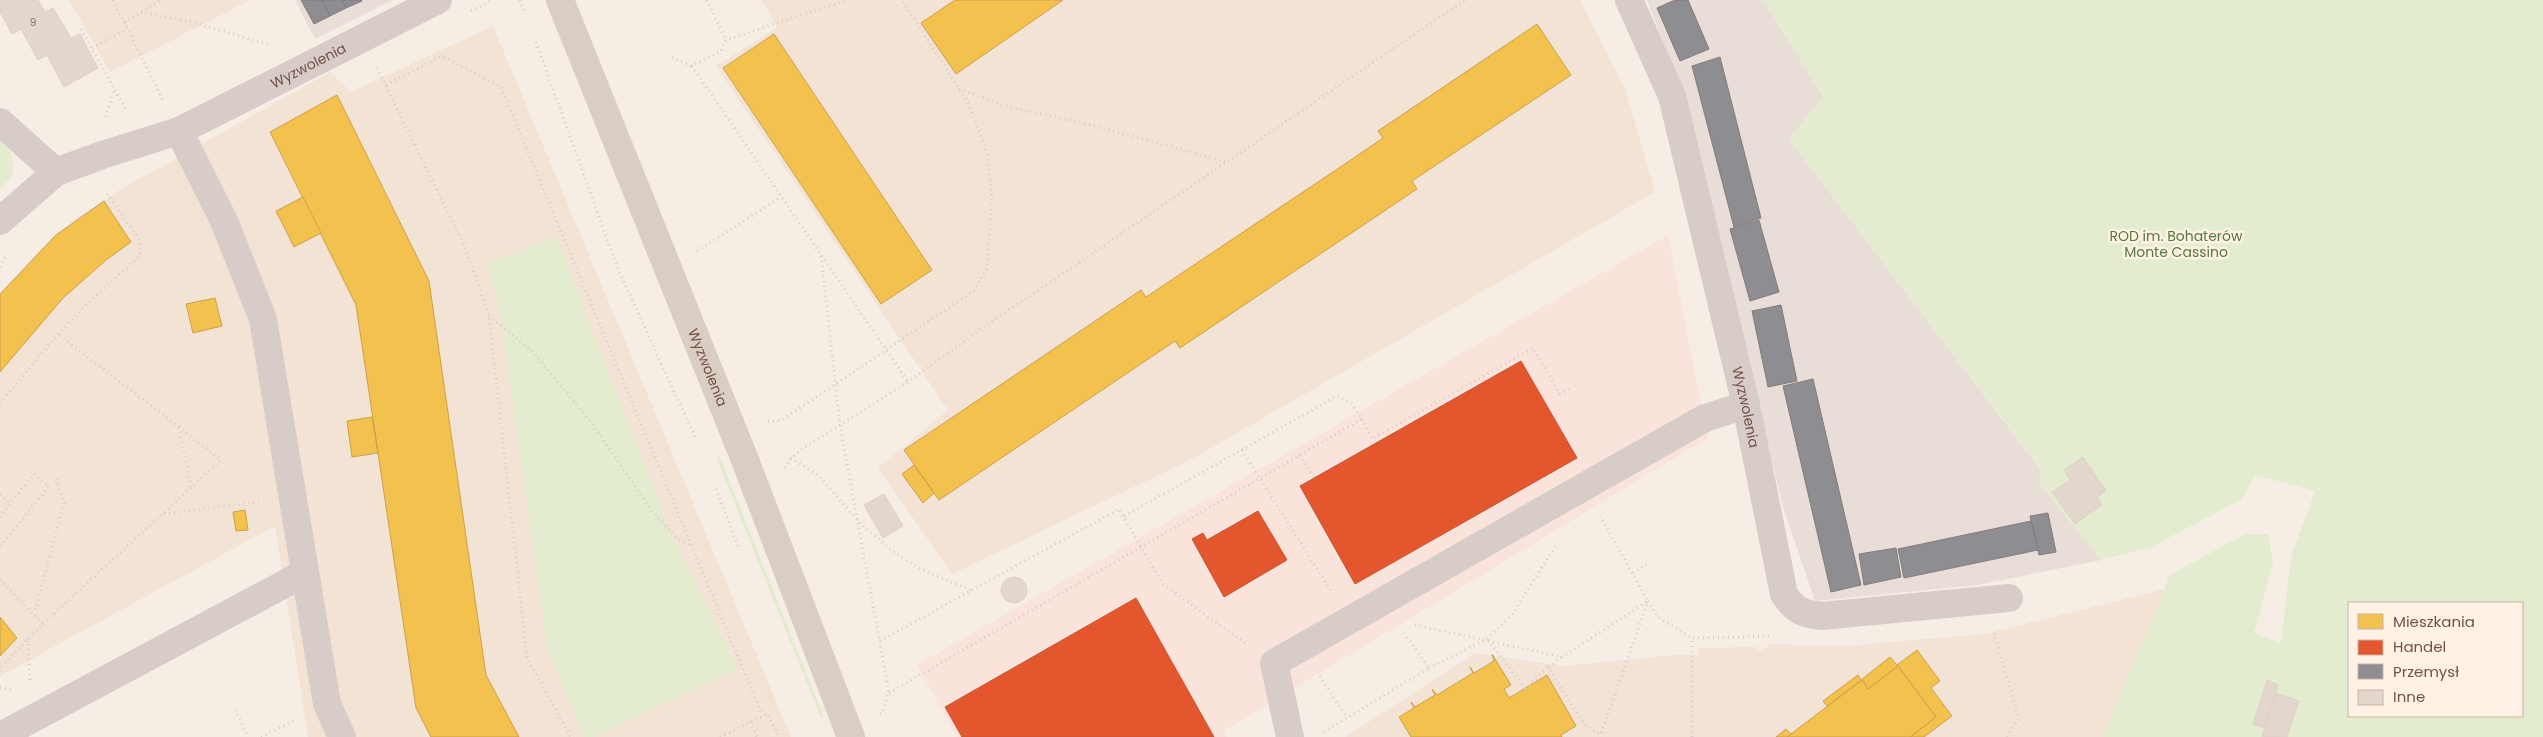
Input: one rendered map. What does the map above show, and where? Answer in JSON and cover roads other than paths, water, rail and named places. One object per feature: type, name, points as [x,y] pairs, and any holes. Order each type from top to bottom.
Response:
[{"type":"main road","name":"Wyzwolenia","points":[[560,0],[745,460],[852,737]]},
{"type":"street","name":"Wyzwolenia","points":[[56,172],[102,155],[179,131],[438,0]]},
{"type":"street","name":"Wyzwolenia","points":[[1629,0],[1672,96],[1746,405],[1784,594],[1793,608],[1806,615],[1822,616],[2009,598]]},
{"type":"street","points":[[0,122],[56,172],[0,221]]},
{"type":"street","points":[[179,131],[224,221],[263,319],[327,704],[342,737]]},
{"type":"street","points":[[1290,737],[1274,663],[1705,418],[1746,405]]},
{"type":"street","points":[[0,736],[305,573]]},
{"type":"park label","name":"ROD im. Bohaterów Monte Cassino","points":[[2176,244]]}]
